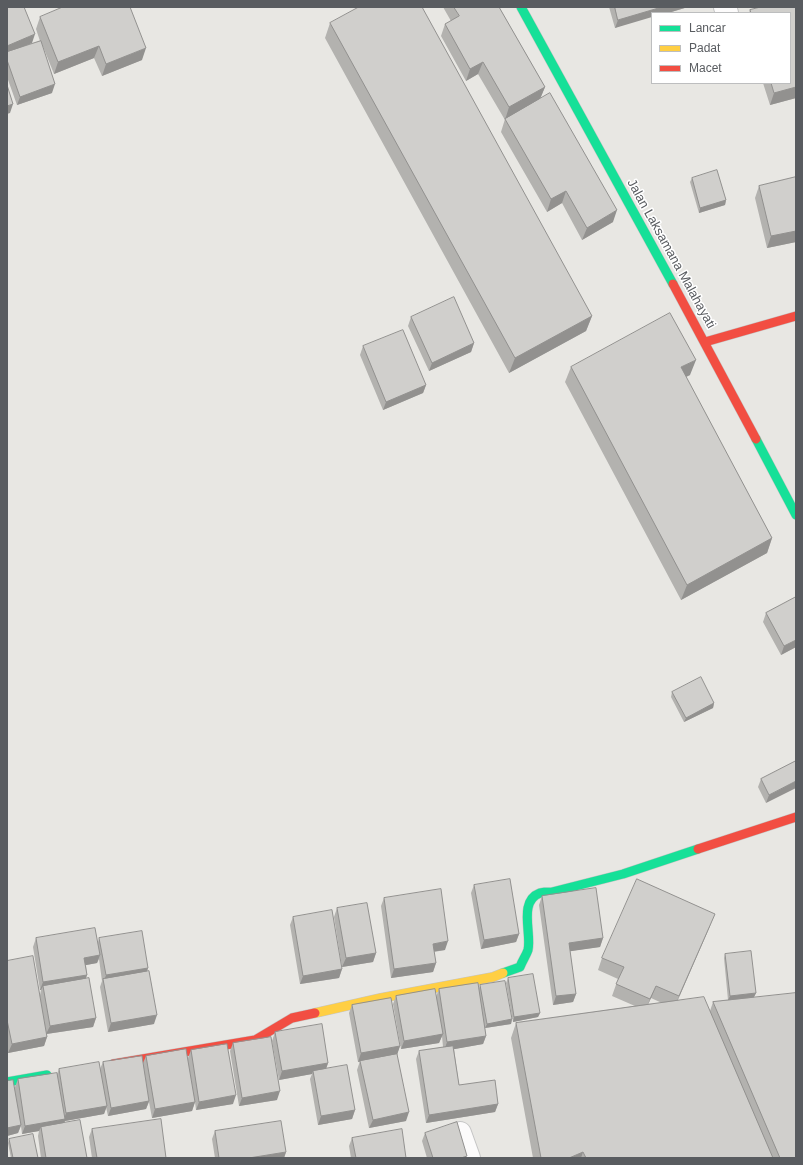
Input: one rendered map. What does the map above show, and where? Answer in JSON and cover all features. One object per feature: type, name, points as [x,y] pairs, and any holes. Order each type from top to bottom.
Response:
[{"type":"main road","name":"Jalan Laksamana Malahayati","points":[[521,7],[705,342],[796,515]]},
{"type":"main road","points":[[705,342],[796,316]]},
{"type":"main road","points":[[108,1065],[255,1040],[292,1018],[381,998],[493,977],[520,967],[528,949],[527,911],[530,900],[542,891],[552,892],[624,874],[796,817]]},
{"type":"main road","points":[[7,1082],[54,1074]]},
{"type":"street","points":[[460,1133],[469,1158]]},
{"type":"building","points":[[7,7],[24,7],[35,34],[7,46]]},
{"type":"building","points":[[63,7],[130,7],[146,48],[106,64],[99,46],[58,62],[40,17]]},
{"type":"building","points":[[359,7],[422,7],[592,316],[515,358],[330,23]]},
{"type":"building","points":[[454,7],[499,7],[545,87],[509,107],[483,62],[470,69],[445,24],[459,16]]},
{"type":"building","points":[[615,7],[662,7],[618,20]]},
{"type":"building","points":[[761,7],[796,7],[796,87],[774,93],[771,84],[791,84],[791,12],[751,12],[750,10]]},
{"type":"building","points":[[41,41],[55,84],[20,97],[7,60],[7,52]]},
{"type":"building","points":[[7,85],[13,104],[7,106]]},
{"type":"building","points":[[550,93],[617,210],[587,228],[566,191],[551,199],[505,119]]},
{"type":"building","points":[[717,170],[726,200],[700,208],[692,178]]},
{"type":"building","points":[[796,177],[796,231],[771,236],[759,186]]},
{"type":"building","points":[[454,297],[474,343],[432,363],[411,317]]},
{"type":"building","points":[[670,313],[696,360],[681,367],[772,538],[687,585],[571,367]]},
{"type":"building","points":[[403,330],[426,385],[386,402],[363,346]]},
{"type":"building","points":[[796,597],[796,640],[784,646],[766,613]]},
{"type":"building","points":[[701,677],[714,703],[686,718],[672,692]]},
{"type":"building","points":[[796,761],[796,781],[769,795],[761,779]]},
{"type":"building","points":[[510,879],[519,934],[484,940],[474,885]]},
{"type":"building","points":[[637,879],[715,914],[679,996],[656,986],[650,999],[616,984],[624,967],[602,958]]},
{"type":"building","points":[[596,888],[603,938],[569,943],[576,994],[556,996],[542,896]]},
{"type":"building","points":[[441,889],[448,941],[433,944],[436,963],[394,969],[384,898]]},
{"type":"building","points":[[367,903],[376,953],[346,958],[337,908]]},
{"type":"building","points":[[332,910],[342,969],[303,976],[293,917]]},
{"type":"building","points":[[95,928],[100,955],[84,958],[87,975],[43,982],[36,938]]},
{"type":"building","points":[[142,931],[148,968],[106,975],[99,938]]},
{"type":"building","points":[[751,951],[756,993],[730,996],[725,954]]},
{"type":"building","points":[[33,956],[47,1037],[12,1044],[7,1020],[7,961]]},
{"type":"building","points":[[149,971],[157,1015],[111,1023],[103,979]]},
{"type":"building","points":[[533,974],[540,1013],[514,1017],[508,978]]},
{"type":"building","points":[[89,978],[96,1018],[50,1026],[43,986]]},
{"type":"building","points":[[505,981],[512,1019],[487,1024],[480,985]]},
{"type":"building","points":[[478,983],[486,1036],[447,1042],[439,989]]},
{"type":"building","points":[[435,989],[443,1034],[404,1041],[396,996]]},
{"type":"building","points":[[796,993],[796,1158],[780,1158],[713,1002]]},
{"type":"building","points":[[704,997],[773,1158],[586,1158],[583,1152],[569,1158],[541,1158],[516,1023]]},
{"type":"building","points":[[391,998],[400,1046],[361,1053],[352,1005]]},
{"type":"building","points":[[322,1024],[328,1063],[282,1071],[275,1032]]},
{"type":"building","points":[[271,1037],[280,1091],[242,1098],[233,1043]]},
{"type":"building","points":[[227,1044],[236,1095],[199,1102],[191,1050]]},
{"type":"building","points":[[453,1046],[459,1085],[495,1080],[498,1104],[429,1115],[419,1051]]},
{"type":"building","points":[[186,1049],[195,1102],[155,1109],[146,1056]]},
{"type":"building","points":[[397,1054],[409,1112],[373,1120],[360,1061]]},
{"type":"building","points":[[142,1056],[149,1101],[111,1108],[103,1062]]},
{"type":"building","points":[[99,1062],[107,1106],[66,1113],[59,1069]]},
{"type":"building","points":[[347,1065],[355,1110],[321,1116],[313,1071]]},
{"type":"building","points":[[57,1073],[65,1119],[25,1126],[18,1079]]},
{"type":"building","points":[[13,1080],[21,1125],[7,1128],[7,1081]]},
{"type":"building","points":[[161,1119],[166,1158],[97,1158],[92,1129]]},
{"type":"building","points":[[80,1120],[87,1158],[46,1158],[41,1127]]},
{"type":"building","points":[[281,1121],[286,1152],[249,1158],[219,1158],[215,1131]]},
{"type":"building","points":[[457,1122],[467,1156],[461,1158],[433,1158],[425,1133]]},
{"type":"building","points":[[402,1129],[406,1158],[356,1158],[352,1138]]},
{"type":"building","points":[[33,1134],[38,1158],[13,1158],[9,1139]]},
{"type":"traffic: fast","points":[[521,7],[673,284]]},
{"type":"traffic: fast","points":[[756,439],[796,515]]},
{"type":"traffic: fast","points":[[503,973],[520,967],[528,950],[529,943],[527,918],[529,903],[533,897],[540,893],[552,892],[623,874],[698,849]]},
{"type":"traffic: fast","points":[[7,1082],[47,1075]]},
{"type":"traffic: slow","points":[[315,1013],[381,998],[493,977],[503,973]]},
{"type":"traffic: jam","points":[[673,284],[756,439]]},
{"type":"traffic: jam","points":[[705,342],[796,316]]},
{"type":"traffic: jam","points":[[698,849],[796,817]]},
{"type":"traffic: jam","points":[[113,1064],[255,1040],[292,1018],[315,1013]]}]
